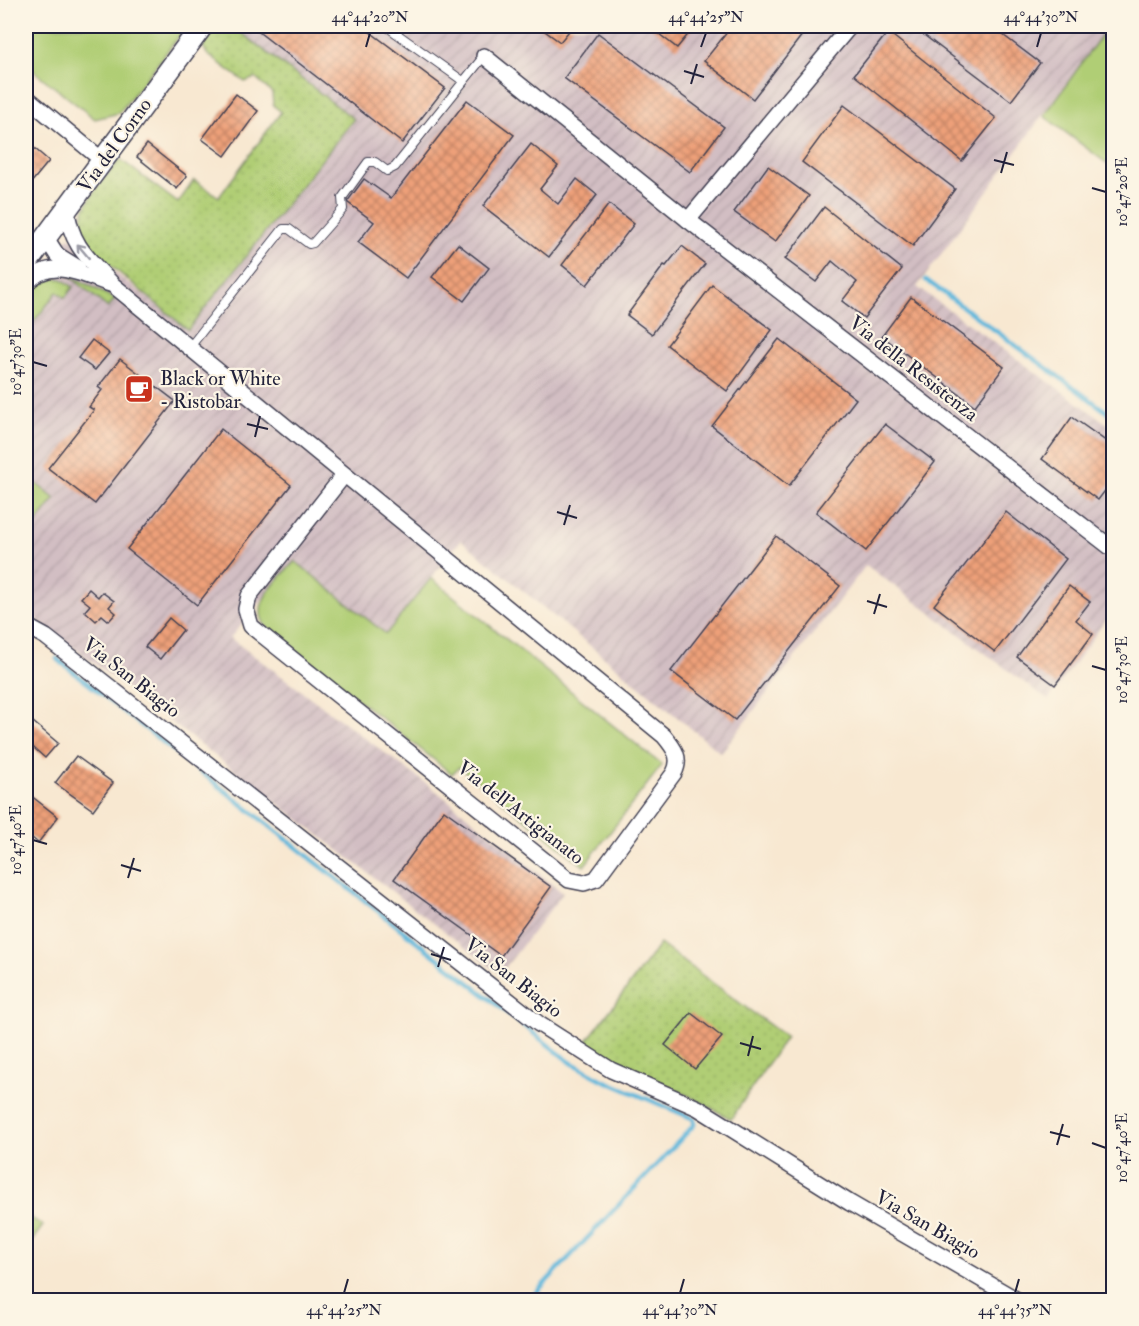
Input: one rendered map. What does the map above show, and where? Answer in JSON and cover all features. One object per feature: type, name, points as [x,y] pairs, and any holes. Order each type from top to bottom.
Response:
[{"type":"street","name":"Via del Corno","points":[[26,264],[202,26]]},
{"type":"street","points":[[688,220],[850,26]]},
{"type":"street","name":"Via della Resistenza","points":[[484,56],[688,220],[1113,550]]},
{"type":"street","points":[[28,105],[102,160]]},
{"type":"street","name":"Via dell'Artigianato","points":[[67,209],[69,228],[77,245],[113,285],[189,348],[344,475],[671,744],[677,755],[678,766],[596,879],[584,883],[569,880],[251,626],[246,609],[249,596],[344,475]]},
{"type":"street","points":[[46,238],[63,259],[113,285]]},
{"type":"street","points":[[26,284],[42,271],[64,268],[113,285]]},
{"type":"street","name":"Via San Biagio","points":[[26,626],[46,637],[539,1024],[611,1070],[698,1108],[860,1209],[1017,1300]]},
{"type":"lane","points":[[386,26],[464,81]]},
{"type":"lane","points":[[189,348],[283,229],[289,229],[309,244],[313,243],[343,209],[342,198],[368,162],[375,162],[387,171],[395,167],[484,56]]},
{"type":"shaded area","points":[[232,26],[1108,26],[917,287],[1113,428],[1113,610],[1048,700],[866,565],[721,753],[461,540],[386,635],[294,561],[230,638],[435,790],[563,893],[500,974],[26,611],[26,292],[69,237],[188,329],[354,119]]},
{"type":"green space","points":[[26,26],[187,26],[119,113],[95,119],[26,65]]},
{"type":"green space","points":[[217,26],[232,26],[354,119],[188,330],[91,249],[84,237],[81,225],[88,201],[120,159],[178,203],[194,180],[219,197],[281,112],[273,105],[272,93],[255,78],[245,82],[207,54],[203,46]]},
{"type":"green space","points":[[1108,26],[1114,26],[1113,168],[1044,116]]},
{"type":"green space","points":[[66,273],[115,299],[108,308]]},
{"type":"green space","points":[[55,278],[62,279],[73,287],[65,298],[57,292],[26,332],[26,301],[39,284]]},
{"type":"green space","points":[[26,475],[55,499],[26,537]]},
{"type":"green space","points":[[295,561],[386,634],[431,578],[662,765],[584,866],[459,767],[452,774],[268,629],[262,620],[263,602],[267,593]]},
{"type":"green space","points":[[660,944],[786,1037],[731,1119],[689,1096],[583,1046]]},
{"type":"green space","points":[[26,1214],[43,1226],[26,1249]]},
{"type":"building","points":[[251,26],[362,26],[445,88],[402,143]]},
{"type":"building","points":[[538,26],[573,26],[560,42]]},
{"type":"building","points":[[649,26],[695,26],[677,48]]},
{"type":"building","points":[[732,26],[809,26],[753,99],[704,61]]},
{"type":"building","points":[[912,26],[991,26],[1040,63],[1011,101]]},
{"type":"building","points":[[888,32],[996,118],[962,161],[854,75]]},
{"type":"building","points":[[598,33],[724,127],[690,172],[564,78]]},
{"type":"building","points":[[236,94],[258,111],[225,156],[202,139]]},
{"type":"building","points":[[467,100],[514,135],[406,278],[358,242],[374,222],[347,202],[364,179],[391,198]]},
{"type":"building","points":[[844,105],[955,189],[913,246],[802,162]]},
{"type":"building","points":[[26,141],[49,161],[26,189]]},
{"type":"building","points":[[147,144],[187,176],[177,189],[137,157]]},
{"type":"building","points":[[531,144],[558,166],[540,189],[558,204],[577,179],[597,195],[549,257],[483,206]]},
{"type":"building","points":[[768,166],[809,196],[775,242],[734,212]]},
{"type":"building","points":[[609,204],[634,224],[587,285],[562,265]]},
{"type":"building","points":[[824,207],[902,269],[864,318],[842,301],[857,282],[832,261],[816,282],[785,259]]},
{"type":"building","points":[[458,244],[489,268],[464,301],[432,277]]},
{"type":"building","points":[[682,246],[705,264],[652,334],[627,315],[664,265],[666,266]]},
{"type":"building","points":[[712,285],[772,330],[727,391],[667,345]]},
{"type":"building","points":[[911,297],[1004,367],[975,406],[882,336]]},
{"type":"building","points":[[779,339],[856,399],[789,486],[712,426]]},
{"type":"building","points":[[92,340],[109,353],[95,370],[78,358]]},
{"type":"building","points":[[120,359],[175,401],[95,504],[48,468],[94,410],[89,407],[102,390],[98,387]]},
{"type":"building","points":[[1072,417],[1114,447],[1114,479],[1098,500],[1042,459]]},
{"type":"building","points":[[885,424],[935,462],[866,551],[816,512]]},
{"type":"building","points":[[221,429],[291,485],[197,605],[127,549]]},
{"type":"building","points":[[1006,512],[1066,559],[995,652],[934,605]]},
{"type":"building","points":[[776,536],[840,586],[735,720],[671,671]]},
{"type":"building","points":[[1069,586],[1090,602],[1076,620],[1093,634],[1055,685],[1017,657]]},
{"type":"building","points":[[89,589],[98,597],[102,592],[114,601],[109,607],[116,613],[109,621],[102,615],[96,621],[85,611],[90,605],[81,598]]},
{"type":"building","points":[[169,618],[183,630],[160,659],[145,647]]},
{"type":"building","points":[[26,716],[58,743],[45,758],[26,741]]},
{"type":"building","points":[[76,756],[113,783],[93,810],[55,783]]},
{"type":"building","points":[[30,795],[58,817],[38,843],[26,833],[26,801]]},
{"type":"building","points":[[444,810],[551,887],[501,956],[394,879]]},
{"type":"building","points":[[691,1013],[722,1037],[695,1069],[665,1045]]},
{"type":"waterway","points":[[926,280],[1114,417]]},
{"type":"waterway","points":[[57,659],[570,1062],[603,1080],[694,1119],[694,1125],[529,1300]]},
{"type":"place","name":"Black or White - Ristobar","points":[[139,389]]}]
